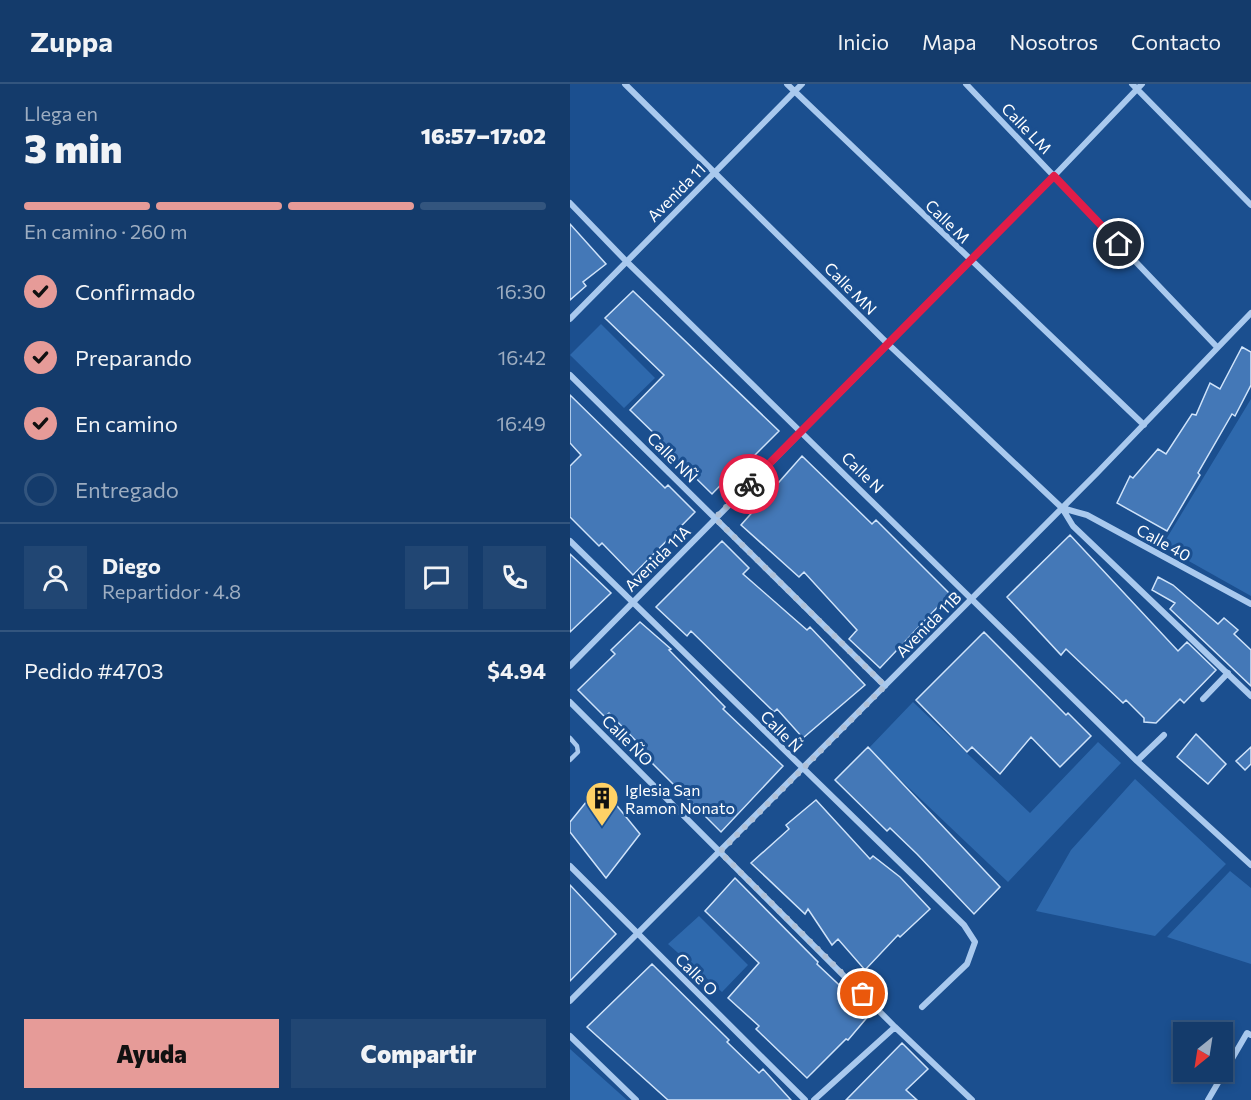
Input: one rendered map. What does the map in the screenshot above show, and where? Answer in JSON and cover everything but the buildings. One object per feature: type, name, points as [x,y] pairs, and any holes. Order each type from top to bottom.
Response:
[{"type":"street","name":"Calle MN","points":[[625,84],[888,344],[1062,508],[1073,526],[1251,696]]},
{"type":"street","name":"Calle M","points":[[787,84],[1144,425]]},
{"type":"street","name":"Avenida 11","points":[[570,319],[802,84]]},
{"type":"street","name":"Calle LM","points":[[966,84],[1217,347]]},
{"type":"street","name":"Avenida 11A","points":[[570,666],[1054,176],[1137,86]]},
{"type":"street","points":[[1137,86],[1251,205]]},
{"type":"street","name":"Calle N","points":[[570,203],[626,261],[973,597],[1137,761],[1251,865]]},
{"type":"street","name":"Avenida 11B","points":[[570,1001],[1062,508],[1251,313]]},
{"type":"street","name":"Calle NÑ","points":[[570,375],[885,686]]},
{"type":"street","name":"Calle 40","points":[[1062,508],[1087,515],[1251,604]]},
{"type":"street","name":"Calle Ñ","points":[[570,541],[964,926],[975,942],[967,964],[922,1007]]},
{"type":"street","points":[[1203,699],[1228,673]]},
{"type":"street","name":"Calle ÑO","points":[[570,702],[895,1027],[972,1100]]},
{"type":"street","points":[[1137,761],[1164,735]]},
{"type":"street","name":"Calle O","points":[[570,866],[806,1100]]},
{"type":"street","points":[[814,1100],[895,1027]]},
{"type":"street","points":[[1208,1100],[1250,1034]]},
{"type":"street","points":[[570,1036],[636,1100]]},
{"type":"lane","points":[[570,738],[577,746],[578,752],[570,760]]},
{"type":"shaded area","points":[[601,324],[655,378],[624,408],[570,355]]},
{"type":"shaded area","points":[[1251,399],[1251,596],[1162,546]]},
{"type":"shaded area","points":[[913,702],[1030,813],[1098,742],[1121,763],[1008,882],[868,749]]},
{"type":"shaded area","points":[[1135,779],[1226,864],[1155,936],[1036,911],[1071,850]]},
{"type":"shaded area","points":[[1230,871],[1251,888],[1251,964],[1167,937]]},
{"type":"shaded area","points":[[699,916],[748,965],[722,992],[668,944]]},
{"type":"shaded area","points":[[570,1049],[627,1100],[570,1100]]},
{"type":"way so far","points":[[749,484],[715,518],[885,686],[720,852],[863,994]]},
{"type":"place","name":"Iglesia San Ramon Nonato","points":[[602,827]]},
{"type":"route","points":[[749,484],[1054,176],[1119,244]]}]
